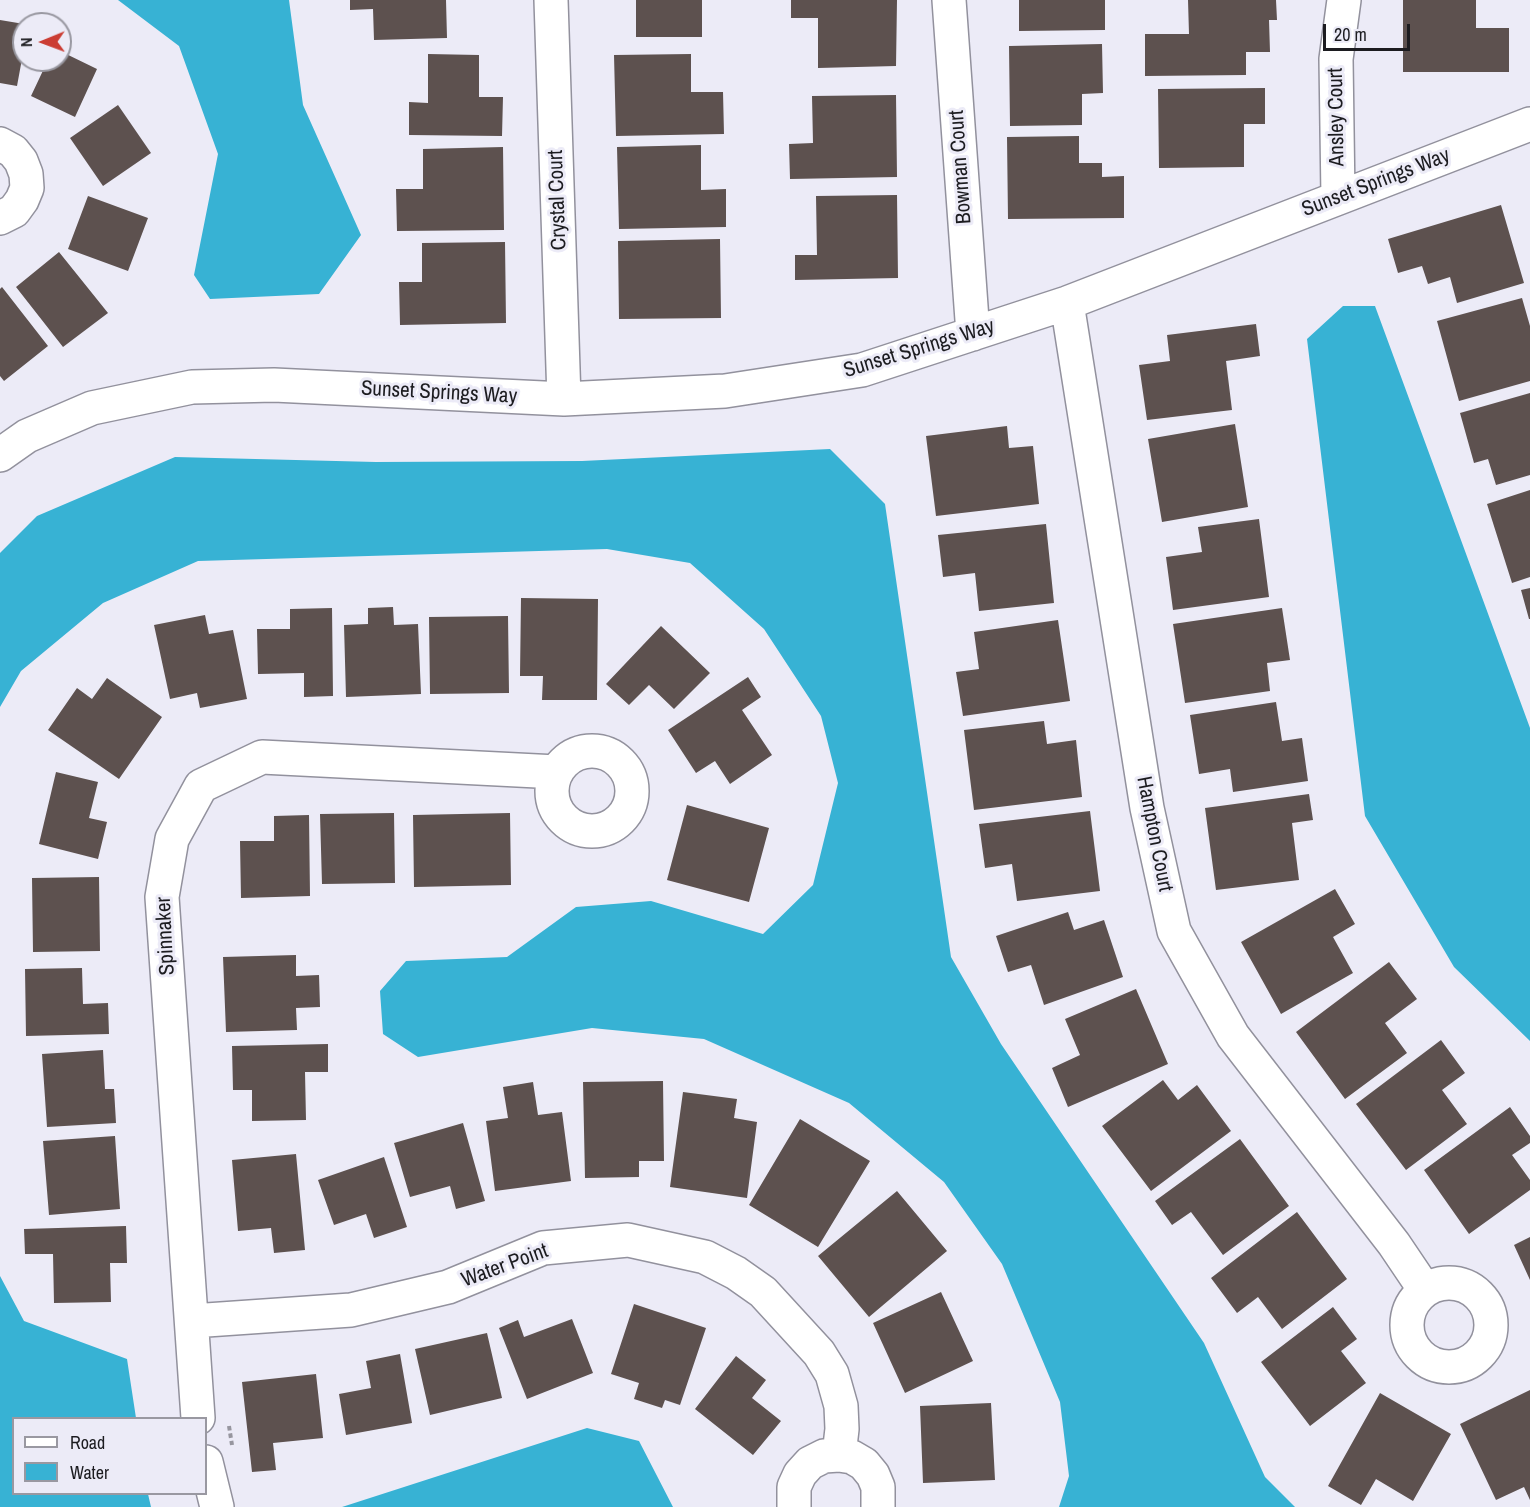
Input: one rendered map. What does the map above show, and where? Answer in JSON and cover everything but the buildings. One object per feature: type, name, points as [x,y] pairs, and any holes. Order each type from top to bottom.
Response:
[{"type":"street","name":"Crystal Court","points":[[551,0],[564,399]]},
{"type":"street","name":"Bowman Court","points":[[949,0],[973,334]]},
{"type":"street","name":"Ansley Court","points":[[1338,198],[1336,59],[1344,0]]},
{"type":"street","name":"Sunset Springs Way","points":[[0,455],[27,436],[92,408],[192,387],[274,385],[564,399],[725,391],[862,370],[1066,303],[1338,198],[1528,131]]},
{"type":"street","points":[[0,144],[13,151],[21,161],[26,174],[27,188],[14,211],[0,218]]},
{"type":"street","name":"Hampton Court","points":[[1066,303],[1147,808],[1174,930],[1233,1036],[1394,1244],[1425,1290]]},
{"type":"street","name":"Spinnaker","points":[[198,1417],[162,897],[172,839],[201,786],[262,758],[556,772]]},
{"type":"street","name":"Water Point","points":[[192,1321],[351,1310],[447,1287],[543,1248],[628,1240],[705,1257],[736,1273],[763,1292],[819,1353],[832,1374],[841,1406],[842,1429],[839,1455]]},
{"type":"street","points":[[794,1507],[794,1487],[800,1474],[810,1462],[824,1456],[839,1455],[852,1457],[864,1464],[873,1475],[878,1487],[878,1507]]},
{"type":"street","points":[[207,1466],[218,1507]]},
{"type":"water","points":[[118,0],[289,0],[303,105],[361,235],[319,294],[210,299],[194,275],[218,154],[179,46]]},
{"type":"water","points":[[1343,306],[1375,306],[1530,728],[1530,1041],[1454,967],[1365,816],[1307,339]]},
{"type":"water","points":[[830,449],[885,504],[951,957],[1001,1044],[1204,1343],[1265,1477],[1295,1507],[1059,1507],[1069,1476],[1060,1402],[1002,1264],[944,1182],[849,1103],[704,1039],[592,1028],[418,1057],[383,1034],[380,991],[406,961],[507,957],[576,907],[651,901],[763,934],[813,885],[838,783],[821,716],[764,629],[690,563],[607,549],[198,561],[103,603],[21,671],[0,707],[0,553],[37,516],[175,457],[376,462],[582,461]]},
{"type":"water","points":[[0,1276],[24,1321],[127,1359],[136,1417],[12,1417],[12,1495],[148,1495],[151,1507],[0,1507]]},
{"type":"water","points":[[587,1428],[639,1441],[673,1507],[342,1507]]}]
